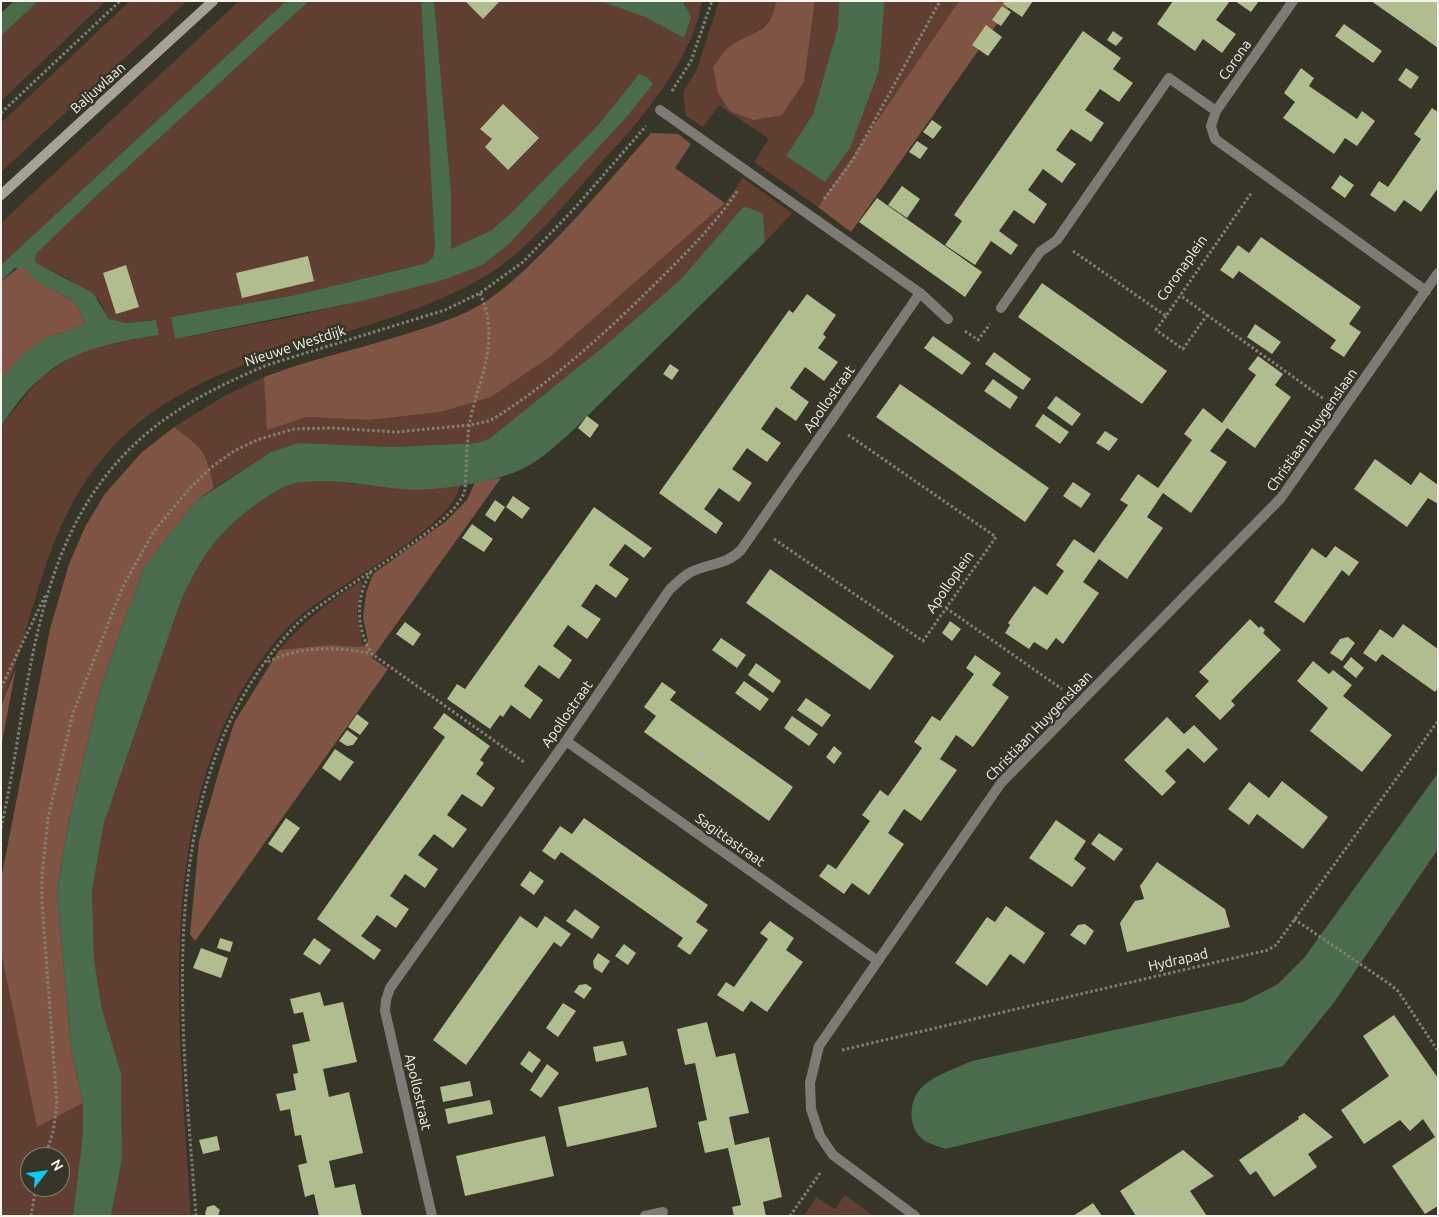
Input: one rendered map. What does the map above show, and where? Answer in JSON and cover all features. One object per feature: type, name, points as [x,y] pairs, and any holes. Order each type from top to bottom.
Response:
[{"type":"main road","name":"Baljuwlaan","points":[[1,195],[213,1]]},
{"type":"street","name":"Corona","points":[[1264,176],[1215,139],[1211,126],[1216,111],[1293,1]]},
{"type":"street","points":[[1001,308],[1040,252],[1057,240],[1169,78],[1216,111]]},
{"type":"street","points":[[660,110],[920,293],[948,319]]},
{"type":"street","points":[[1264,176],[1426,291]]},
{"type":"street","name":"Christiaan Huygenslaan","points":[[915,1216],[833,1155],[820,1136],[811,1109],[810,1083],[815,1056],[823,1040],[1001,783],[1281,498],[1438,273]]},
{"type":"street","name":"Apollostraat","points":[[432,1216],[387,1020],[386,1000],[390,988],[566,741],[670,589],[682,577],[693,571],[728,561],[735,557],[920,293]]},
{"type":"street","name":"Sagittastraat","points":[[566,741],[878,961]]},
{"type":"street","points":[[645,1216],[663,1212]]},
{"type":"path","points":[[1,113],[120,1]]},
{"type":"path","name":"Nieuwe Westdijk","points":[[1,828],[38,624],[48,588],[66,540],[86,502],[123,456],[152,429],[181,408],[210,391],[268,365],[445,310],[480,293],[523,262],[573,210],[660,110],[691,60],[712,1]]},
{"type":"path","points":[[812,216],[853,160],[940,1]]},
{"type":"path","points":[[48,1147],[53,1132],[57,1104],[42,903],[42,875],[48,818],[73,713],[114,606],[143,549],[175,504],[202,475],[223,458],[257,440],[294,429],[312,427],[396,432],[470,425],[489,421],[508,410],[611,326],[720,216],[750,173]]},
{"type":"path","name":"Coronaplein","points":[[1057,240],[1166,316],[1264,176]]},
{"type":"path","points":[[196,1216],[184,1028],[184,932],[187,878],[201,810],[218,748],[238,705],[265,663],[304,618],[444,518],[462,500],[465,489],[470,425],[485,371],[488,352],[487,310],[480,293]]},
{"type":"path","points":[[1180,295],[1342,412]]},
{"type":"path","points":[[948,319],[978,340],[1001,308]]},
{"type":"path","points":[[1166,316],[1156,330],[1182,349],[1207,314]]},
{"type":"path","name":"Apolloplein","points":[[757,527],[923,641],[996,537],[830,422]]},
{"type":"path","points":[[372,654],[362,634],[360,617],[365,582],[373,569]]},
{"type":"path","points":[[1,688],[48,588]]},
{"type":"path","points":[[946,608],[1080,702]]},
{"type":"path","points":[[265,663],[286,654],[323,649],[348,650],[372,654],[541,774]]},
{"type":"path","name":"Hydrapad","points":[[815,1056],[1268,950],[1276,945],[1438,721]]},
{"type":"path","points":[[1294,919],[1398,991],[1438,1051]]},
{"type":"path","points":[[790,1216],[833,1155]]},
{"type":"path","points":[[31,1216],[34,1197]]},
{"type":"shaded area","points":[[14,1],[38,1],[1,36],[1,13]]},
{"type":"shaded area","points":[[38,1],[106,1],[1,101],[1,36]]},
{"type":"shaded area","points":[[130,1],[187,1],[1,172],[1,123]]},
{"type":"shaded area","points":[[239,1],[286,1],[1,265],[1,223]]},
{"type":"shaded area","points":[[286,1],[309,1],[94,198],[36,254],[35,260],[38,264],[93,293],[109,319],[127,323],[156,320],[159,335],[127,340],[97,348],[67,360],[35,383],[1,426],[1,378],[21,357],[43,339],[81,326],[84,323],[78,307],[73,301],[46,287],[24,268],[15,268],[1,281],[1,265]]},
{"type":"shaded area","points":[[309,1],[421,1],[435,248],[433,257],[427,263],[296,295],[171,317],[175,339],[292,317],[403,290],[509,244],[624,120],[639,74],[599,124],[513,211],[492,230],[451,249],[451,190],[434,1],[599,1],[645,17],[684,38],[686,5],[683,1],[702,1],[690,41],[653,102],[624,138],[548,223],[515,255],[497,269],[432,303],[286,350],[191,388],[149,415],[110,450],[88,478],[70,508],[55,540],[1,706],[1,426],[39,379],[71,357],[94,347],[159,335],[155,320],[127,323],[109,319],[99,300],[67,278],[38,264],[35,260],[36,254],[94,198]]},
{"type":"shaded area","points":[[421,1],[434,1],[451,190],[451,249],[492,230],[513,211],[599,124],[639,74],[647,77],[653,84],[624,120],[509,244],[482,265],[446,279],[362,301],[175,339],[171,317],[296,295],[427,263],[433,257],[435,248]]},
{"type":"shaded area","points":[[599,1],[683,1],[691,17],[684,38],[645,17]]},
{"type":"shaded area","points":[[719,1],[776,1],[774,16],[754,35],[728,48],[804,82],[815,1],[839,1],[838,27],[813,114],[786,156],[825,182],[879,70],[884,1],[959,1],[818,207],[754,162],[769,139],[719,105],[703,127],[686,116],[683,93],[697,69]]},
{"type":"shaded area","points":[[776,1],[815,1],[804,82],[782,115],[754,120],[730,111],[718,93],[713,67],[728,48],[764,27],[769,21]]},
{"type":"shaded area","points":[[839,1],[884,1],[884,8],[879,70],[850,148],[825,182],[786,156],[813,114],[838,27]]},
{"type":"shaded area","points":[[959,1],[1013,1],[851,232],[818,207]]},
{"type":"shaded area","points":[[651,133],[678,134],[691,144],[675,168],[725,203],[550,357],[491,397],[441,412],[369,420],[307,417],[267,430],[264,377],[412,332],[472,310],[515,278],[544,251]]},
{"type":"shaded area","points":[[743,178],[792,213],[765,242],[763,213],[744,206],[681,279],[608,343],[489,439],[477,443],[392,447],[298,443],[271,452],[214,488],[206,458],[198,446],[174,427],[224,396],[264,377],[268,429],[307,417],[369,420],[441,412],[491,397],[550,357],[725,203]]},
{"type":"shaded area","points":[[744,206],[763,213],[765,242],[569,434],[536,461],[524,468],[497,478],[446,488],[414,490],[326,481],[291,484],[261,501],[233,523],[204,558],[180,603],[104,823],[92,891],[94,959],[102,1009],[121,1073],[122,1159],[111,1216],[73,1216],[83,1133],[83,1103],[71,1049],[57,890],[68,825],[102,682],[144,567],[196,501],[271,452],[298,443],[392,447],[477,443],[489,439],[608,343],[681,279]]},
{"type":"shaded area","points":[[21,266],[46,287],[73,302],[78,307],[84,323],[81,326],[43,339],[1,378],[1,281]]},
{"type":"shaded area","points":[[174,427],[198,446],[206,458],[214,488],[196,501],[144,567],[102,682],[68,825],[57,890],[71,1049],[83,1103],[37,1127],[1,952],[1,879],[50,629],[69,564],[85,527],[104,495],[141,453]]},
{"type":"shaded area","points":[[501,478],[372,658],[388,669],[195,941],[190,934],[199,841],[218,774],[234,723],[279,650],[328,645],[363,647],[368,641],[363,618],[366,593],[373,574],[445,522],[467,500],[475,482]]},
{"type":"shaded area","points":[[328,481],[404,489],[460,485],[453,501],[439,518],[419,535],[309,609],[290,625],[273,644],[233,706],[206,773],[189,845],[181,919],[179,995],[191,1216],[111,1216],[122,1159],[121,1073],[102,1009],[94,959],[92,891],[104,823],[180,603],[204,558],[232,524],[260,502],[285,487],[296,483]]},
{"type":"shaded area","points":[[361,581],[357,613],[363,647],[328,645],[279,650],[317,613]]},
{"type":"shaded area","points":[[16,668],[1,747],[1,706]]},
{"type":"shaded area","points":[[1438,773],[1438,849],[1335,1001],[1283,1066],[945,1149],[926,1141],[916,1132],[913,1126],[912,1111],[915,1097],[919,1090],[935,1078],[972,1061],[1243,1002],[1278,984],[1304,958]]},
{"type":"shaded area","points":[[1,952],[37,1126],[83,1103],[83,1133],[73,1216],[1,1216]]},
{"type":"shaded area","points":[[845,1195],[874,1216],[804,1216],[816,1197],[835,1209]]},
{"type":"building","points":[[465,1],[498,1],[499,2],[483,19]]},
{"type":"building","points":[[1005,1],[1033,1],[1022,17],[1003,4]]},
{"type":"building","points":[[1173,1],[1230,1],[1216,20],[1236,34],[1222,53],[1203,39],[1195,51],[1157,24]]},
{"type":"building","points":[[1235,1],[1259,1],[1251,12]]},
{"type":"building","points":[[1371,1],[1438,1],[1438,48],[1414,31]]},
{"type":"building","points":[[1002,6],[1011,12],[1001,26],[992,20]]},
{"type":"building","points":[[1344,24],[1382,51],[1373,63],[1335,36]]},
{"type":"building","points":[[986,25],[1002,37],[988,56],[972,45]]},
{"type":"building","points":[[1083,31],[1121,58],[1113,69],[1133,83],[1119,102],[1100,89],[1085,110],[1104,123],[1091,142],[1071,129],[1056,150],[1076,164],[1062,183],[1043,169],[1028,190],[1047,204],[1034,224],[1014,210],[999,231],[1018,245],[1011,255],[991,241],[975,265],[945,245],[962,221],[954,215]]},
{"type":"building","points":[[1113,31],[1123,38],[1116,46],[1107,40]]},
{"type":"building","points":[[1301,68],[1314,78],[1309,86],[1357,119],[1362,111],[1375,121],[1357,146],[1345,138],[1334,154],[1283,118],[1295,102],[1284,93]]},
{"type":"building","points":[[1406,68],[1419,77],[1411,89],[1398,80]]},
{"type":"building","points":[[503,104],[539,138],[508,170],[485,147],[492,139],[480,129]]},
{"type":"building","points":[[1432,108],[1438,112],[1438,188],[1421,212],[1404,200],[1395,212],[1370,195],[1379,181],[1388,187],[1421,139],[1414,134]]},
{"type":"building","points":[[932,120],[942,127],[933,139],[923,132]]},
{"type":"building","points":[[917,141],[928,148],[920,159],[909,152]]},
{"type":"building","points":[[1340,175],[1354,185],[1345,198],[1331,188]]},
{"type":"building","points":[[902,186],[920,199],[907,218],[888,205]]},
{"type":"building","points":[[877,198],[982,272],[965,297],[859,222]]},
{"type":"building","points":[[1261,237],[1361,307],[1349,324],[1361,332],[1344,357],[1330,348],[1336,340],[1239,271],[1233,279],[1220,270],[1238,245],[1249,253]]},
{"type":"building","points":[[308,256],[314,281],[242,298],[236,273]]},
{"type":"building","points":[[126,265],[139,307],[116,314],[103,273]]},
{"type":"building","points":[[1042,283],[1167,371],[1142,404],[1018,317]]},
{"type":"building","points":[[807,294],[836,315],[823,334],[826,337],[818,348],[838,362],[824,381],[805,367],[790,388],[809,402],[796,421],[776,407],[761,429],[781,443],[767,462],[747,448],[732,469],[752,483],[739,502],[719,488],[704,509],[723,523],[716,534],[659,493],[789,310],[793,313]]},
{"type":"building","points":[[1255,324],[1281,342],[1272,354],[1247,337]]},
{"type":"building","points":[[933,336],[971,363],[962,375],[924,348]]},
{"type":"building","points":[[994,352],[1031,379],[1023,390],[985,364]]},
{"type":"building","points":[[1258,356],[1283,374],[1275,385],[1291,397],[1255,448],[1227,428],[1210,451],[1227,462],[1191,513],[1163,493],[1147,517],[1163,528],[1127,579],[1099,559],[1083,582],[1099,593],[1063,644],[1056,638],[1047,650],[1034,642],[1029,649],[1005,633],[1010,625],[1008,623],[1034,586],[1047,595],[1064,571],[1056,565],[1074,539],[1094,553],[1128,505],[1120,500],[1138,474],[1158,488],[1192,440],[1184,434],[1203,408],[1222,423],[1256,375],[1248,369]]},
{"type":"building","points":[[670,364],[679,370],[672,380],[663,374]]},
{"type":"building","points":[[993,379],[1018,397],[1010,409],[984,391]]},
{"type":"building","points":[[900,384],[1049,488],[1025,522],[876,417]]},
{"type":"building","points":[[1056,396],[1081,414],[1072,426],[1047,408]]},
{"type":"building","points":[[1043,414],[1069,432],[1060,444],[1035,426]]},
{"type":"building","points":[[587,416],[599,425],[590,438],[578,428]]},
{"type":"building","points":[[1105,431],[1118,439],[1109,451],[1096,443]]},
{"type":"building","points":[[1375,459],[1411,485],[1420,472],[1438,485],[1438,504],[1428,498],[1407,527],[1354,489]]},
{"type":"building","points":[[1073,482],[1091,494],[1081,508],[1063,496]]},
{"type":"building","points":[[513,496],[530,508],[522,519],[506,507]]},
{"type":"building","points":[[495,500],[505,507],[495,522],[485,515]]},
{"type":"building","points":[[594,507],[652,548],[644,558],[625,544],[609,565],[629,579],[616,598],[596,584],[581,606],[601,619],[587,639],[568,625],[553,646],[572,660],[559,679],[539,665],[524,686],[543,700],[530,719],[511,705],[503,717],[500,715],[490,729],[447,699],[457,684],[465,689]]},
{"type":"building","points":[[472,524],[493,539],[484,552],[462,538]]},
{"type":"building","points":[[1335,546],[1359,562],[1349,576],[1342,570],[1304,623],[1274,602],[1312,548],[1326,558]]},
{"type":"building","points":[[770,569],[894,656],[870,690],[746,603]]},
{"type":"building","points":[[1250,619],[1259,628],[1261,626],[1265,630],[1263,633],[1281,650],[1231,701],[1235,705],[1220,720],[1195,696],[1209,681],[1199,672]]},
{"type":"building","points":[[950,621],[961,629],[952,641],[942,633]]},
{"type":"building","points":[[405,622],[421,634],[413,646],[396,634]]},
{"type":"building","points":[[1403,624],[1438,649],[1438,688],[1435,692],[1382,654],[1376,662],[1363,653],[1380,629],[1393,638]]},
{"type":"building","points":[[1348,637],[1355,643],[1342,661],[1330,653],[1340,639]]},
{"type":"building","points":[[721,638],[746,655],[737,668],[712,650]]},
{"type":"building","points":[[975,655],[1001,673],[992,685],[1009,697],[973,747],[956,735],[940,759],[957,770],[921,821],[904,809],[888,833],[904,844],[869,895],[852,883],[844,894],[819,876],[828,864],[836,869],[870,821],[862,815],[880,790],[888,796],[922,748],[914,742],[932,716],[940,721],[974,674],[966,668]]},
{"type":"building","points":[[1351,657],[1364,668],[1356,678],[1343,667]]},
{"type":"building","points":[[1313,661],[1329,674],[1333,670],[1352,685],[1343,696],[1392,735],[1362,772],[1310,731],[1328,708],[1297,681]]},
{"type":"building","points":[[756,663],[781,681],[773,693],[748,675]]},
{"type":"building","points":[[744,681],[769,699],[760,711],[735,693]]},
{"type":"building","points":[[662,682],[676,692],[670,700],[793,787],[769,821],[644,732],[656,716],[644,707]]},
{"type":"building","points":[[806,698],[831,715],[822,727],[797,710]]},
{"type":"building","points":[[444,713],[490,746],[480,760],[484,763],[476,774],[495,788],[482,807],[462,794],[447,815],[467,829],[453,848],[434,834],[418,855],[438,869],[425,888],[405,874],[390,896],[409,909],[396,928],[377,915],[361,936],[381,950],[374,960],[317,919],[445,737],[433,728]]},
{"type":"building","points":[[357,714],[369,723],[360,735],[348,727]]},
{"type":"building","points":[[792,716],[818,734],[809,746],[784,728]]},
{"type":"building","points":[[1167,717],[1184,734],[1194,725],[1218,749],[1204,763],[1188,748],[1165,771],[1176,782],[1162,796],[1124,760]]},
{"type":"building","points":[[347,730],[358,738],[353,745],[347,746],[339,741]]},
{"type":"building","points":[[834,746],[842,753],[834,764],[826,757]]},
{"type":"building","points":[[335,749],[354,762],[340,781],[322,768]]},
{"type":"building","points":[[1282,781],[1328,817],[1303,849],[1257,814],[1249,825],[1228,809],[1249,782],[1269,798]]},
{"type":"building","points":[[286,818],[300,828],[282,853],[268,844]]},
{"type":"building","points":[[584,818],[708,905],[696,922],[708,930],[690,955],[677,946],[683,938],[561,852],[555,860],[542,851],[560,826],[572,834]]},
{"type":"building","points":[[1056,820],[1086,841],[1074,859],[1086,868],[1072,887],[1029,858]]},
{"type":"building","points":[[1099,833],[1123,849],[1114,861],[1091,844]]},
{"type":"building","points":[[1157,862],[1225,909],[1230,927],[1127,952],[1120,923],[1135,901],[1144,899],[1140,886]]},
{"type":"building","points":[[530,871],[544,881],[534,895],[520,885]]},
{"type":"building","points":[[1006,906],[1045,933],[1024,964],[1010,954],[987,986],[955,963],[987,917],[995,922]]},
{"type":"building","points":[[575,909],[600,927],[592,939],[566,921]]},
{"type":"building","points":[[520,916],[537,928],[545,916],[571,934],[561,947],[554,942],[466,1065],[433,1040]]},
{"type":"building","points":[[770,921],[794,938],[786,950],[803,962],[767,1012],[751,1001],[743,1012],[717,995],[726,982],[734,987],[768,939],[760,933]]},
{"type":"building","points":[[1085,924],[1094,931],[1085,945],[1070,935],[1078,925]]},
{"type":"building","points":[[220,938],[233,942],[230,952],[217,948]]},
{"type":"building","points":[[314,938],[331,950],[320,965],[303,954]]},
{"type":"building","points":[[624,944],[636,953],[628,965],[615,956]]},
{"type":"building","points":[[201,948],[228,958],[221,978],[193,968]]},
{"type":"building","points":[[598,953],[610,961],[602,973],[594,968],[593,961]]},
{"type":"building","points":[[586,984],[592,988],[584,999],[574,992],[579,985]]},
{"type":"building","points":[[320,992],[324,1006],[343,1002],[357,1062],[323,1069],[329,1097],[349,1092],[363,1153],[329,1161],[335,1188],[355,1184],[362,1216],[319,1216],[314,1194],[305,1197],[298,1165],[307,1163],[301,1135],[295,1136],[290,1109],[280,1111],[276,1094],[296,1090],[293,1074],[298,1073],[292,1045],[310,1041],[303,1012],[294,1014],[290,999]]},
{"type":"building","points":[[563,1003],[576,1011],[558,1037],[546,1028]]},
{"type":"building","points":[[1394,1015],[1438,1078],[1438,1206],[1425,1214],[1392,1166],[1435,1137],[1423,1119],[1410,1131],[1400,1120],[1364,1144],[1341,1110],[1389,1076],[1363,1036]]},
{"type":"building","points":[[707,1022],[716,1057],[735,1053],[749,1113],[729,1117],[735,1145],[769,1137],[782,1197],[763,1202],[766,1216],[734,1216],[732,1207],[741,1205],[728,1148],[705,1153],[698,1122],[707,1120],[695,1063],[685,1065],[677,1029]]},
{"type":"building","points":[[623,1041],[627,1055],[596,1062],[593,1047]]},
{"type":"building","points":[[529,1051],[541,1060],[532,1073],[520,1064]]},
{"type":"building","points":[[547,1064],[559,1073],[541,1098],[530,1090]]},
{"type":"building","points":[[470,1081],[473,1096],[443,1102],[440,1087]]},
{"type":"building","points":[[648,1087],[657,1127],[567,1147],[558,1107]]},
{"type":"building","points":[[490,1100],[493,1114],[448,1124],[445,1109]]},
{"type":"building","points":[[1304,1113],[1333,1137],[1308,1154],[1317,1167],[1274,1197],[1256,1171],[1250,1175],[1239,1160],[1299,1119],[1298,1117]]},
{"type":"building","points":[[217,1136],[220,1150],[203,1154],[199,1140]]},
{"type":"building","points":[[545,1136],[554,1176],[465,1196],[456,1156]]},
{"type":"building","points":[[1183,1150],[1214,1176],[1190,1191],[1207,1216],[1136,1216],[1120,1191]]},
{"type":"building","points":[[1093,1203],[1102,1216],[1073,1216]]},
{"type":"building","points":[[214,1205],[220,1210],[218,1216],[207,1216],[205,1214],[207,1207]]}]
